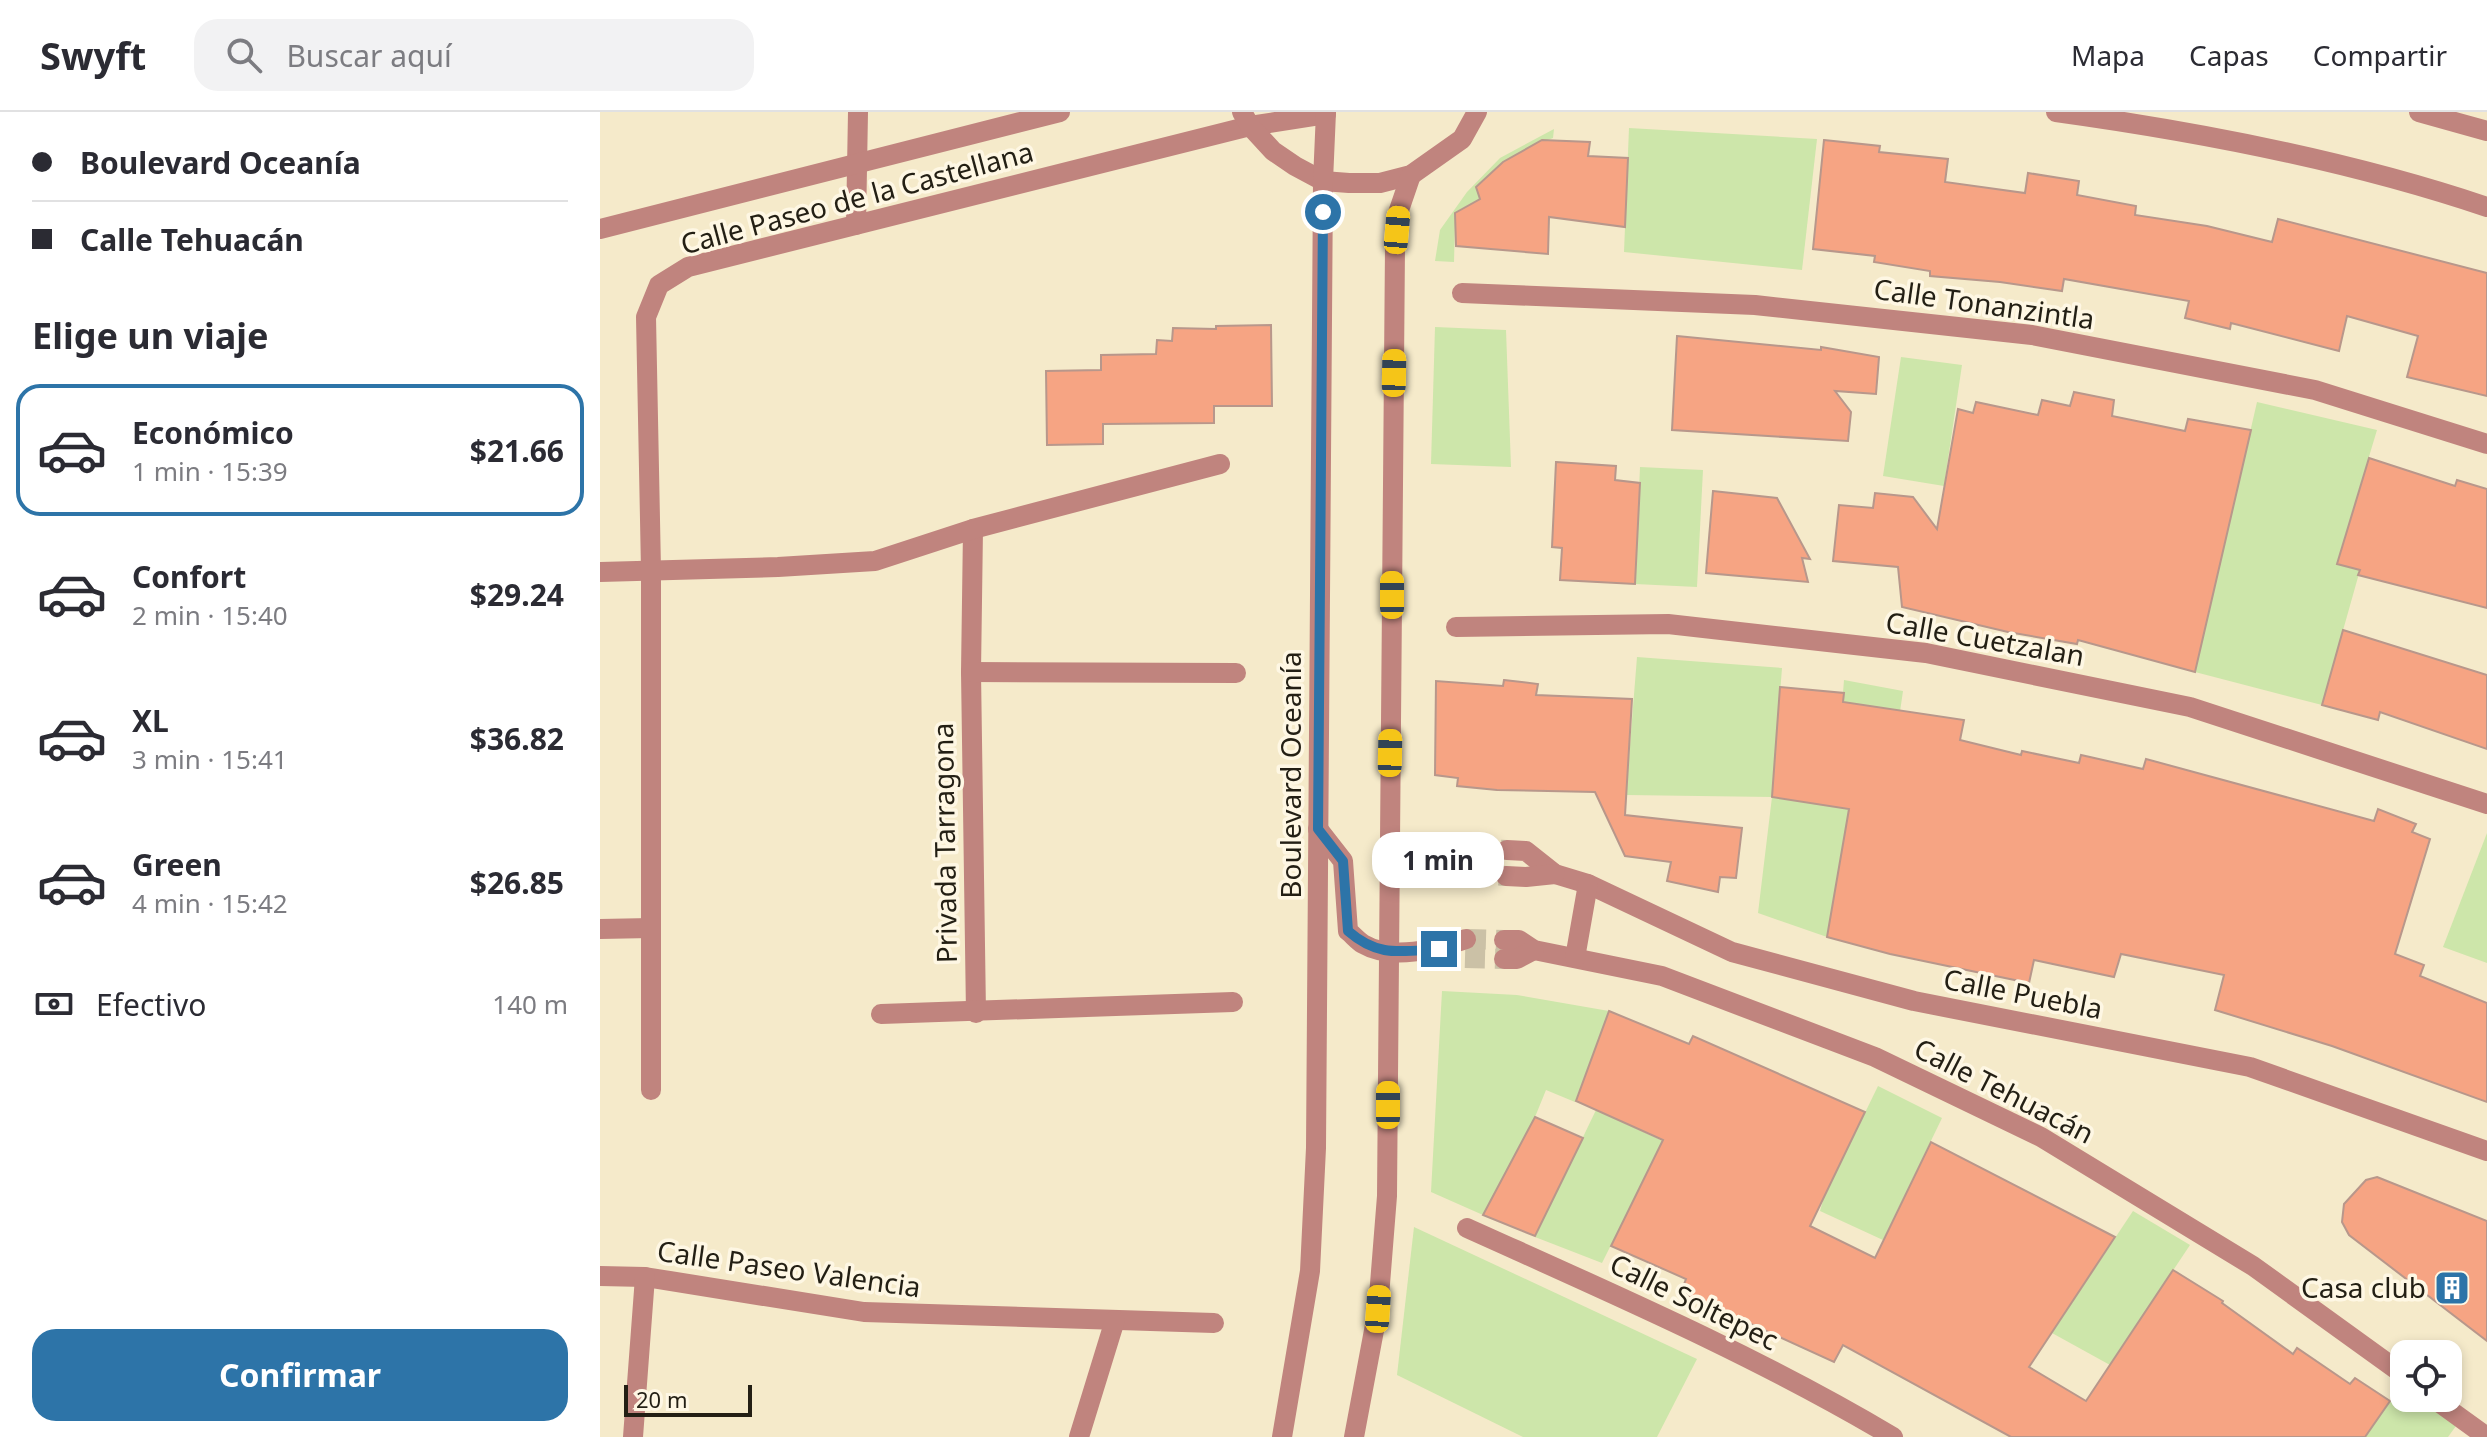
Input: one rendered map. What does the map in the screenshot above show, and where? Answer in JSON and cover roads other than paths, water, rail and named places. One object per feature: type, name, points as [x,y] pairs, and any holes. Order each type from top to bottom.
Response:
[{"type":"street","points":[[856,225],[858,112]]},
{"type":"street","name":"Calle Paseo de la Castellana","points":[[600,229],[1060,112]]},
{"type":"street","points":[[1246,119],[1273,151],[1323,181],[1380,183],[1411,175],[1462,139],[1477,112]]},
{"type":"street","points":[[2056,112],[2289,152],[2447,193],[2487,207]]},
{"type":"street","points":[[2419,112],[2487,131]]},
{"type":"street","name":"Calle Paseo de la Castellana","points":[[651,1090],[651,570],[646,317],[659,285],[688,267],[856,225],[1246,119],[1330,113]]},
{"type":"street","name":"Boulevard Oceanía","points":[[1282,1437],[1310,1271],[1316,1148],[1323,181],[1330,113]]},
{"type":"street","points":[[1354,1437],[1378,1309],[1387,1196],[1395,247],[1398,213],[1411,175]]},
{"type":"street","name":"Calle Tonanzintla","points":[[1462,293],[1755,305],[2032,335],[2315,390],[2487,444]]},
{"type":"street","points":[[600,572],[875,561],[973,529],[1220,464]]},
{"type":"street","name":"Privada Tarragona","points":[[973,529],[971,672],[976,1013]]},
{"type":"street","name":"Calle Cuetzalan","points":[[1456,627],[1668,624],[1926,653],[2190,707],[2487,804]]},
{"type":"street","points":[[971,672],[1236,673]]},
{"type":"street","points":[[1318,829],[1343,861],[1348,931],[1364,945],[1389,952],[1465,948]]},
{"type":"street","points":[[1390,848],[1407,856],[1469,873]]},
{"type":"street","points":[[1426,859],[1471,849]]},
{"type":"street","name":"Calle Puebla","points":[[1507,850],[1526,851],[1555,874],[1588,884],[1732,952],[1914,1001],[2250,1067],[2487,1151]]},
{"type":"street","name":"Calle Puebla","points":[[1506,876],[1555,874]]},
{"type":"street","points":[[1575,958],[1588,884]]},
{"type":"street","points":[[600,929],[651,928]]},
{"type":"street","name":"Calle Tehuacán","points":[[1504,949],[1517,959],[1534,950],[1662,976],[1875,1057],[2041,1137],[2253,1266],[2390,1365]]},
{"type":"street","points":[[881,1014],[1233,1002]]},
{"type":"street","name":"Calle Soltepec","points":[[1467,1228],[1621,1297],[1818,1393],[1893,1437]]},
{"type":"street","name":"Calle Paseo Valencia","points":[[600,1276],[645,1277],[864,1312],[1214,1323]]},
{"type":"street","points":[[633,1437],[645,1277]]},
{"type":"street","points":[[1079,1437],[1115,1320]]},
{"type":"street","points":[[2452,1412],[2487,1437]]},
{"type":"tunnel","points":[[1471,849],[1507,850]]},
{"type":"tunnel","points":[[1469,873],[1506,876]]},
{"type":"tunnel","points":[[1466,939],[1504,940]]},
{"type":"tunnel","points":[[1465,958],[1504,959]]},
{"type":"place","name":"Casa club","points":[[2452,1288]]}]
